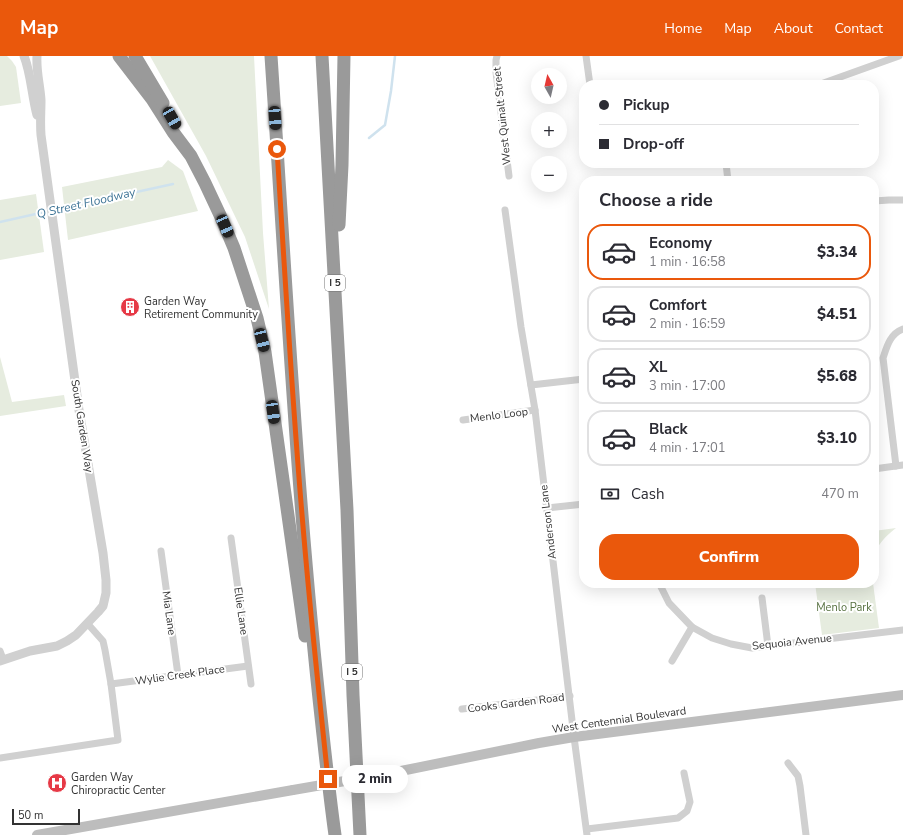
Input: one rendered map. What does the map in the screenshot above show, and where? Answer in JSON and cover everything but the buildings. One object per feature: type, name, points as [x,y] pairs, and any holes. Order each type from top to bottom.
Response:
[{"type":"highway","points":[[118,56],[152,99],[173,132],[191,156]]},
{"type":"highway","points":[[135,56],[178,130],[220,215],[234,248],[255,312],[265,352],[306,643],[316,669]]},
{"type":"highway","points":[[271,56],[303,528],[316,669],[335,835]]},
{"type":"highway","name":"I 5","points":[[322,56],[347,510],[353,696],[360,835]]},
{"type":"highway","points":[[335,290],[342,165],[344,56]]},
{"type":"main road","name":"West Centennial Boulevard","points":[[37,835],[391,773],[574,737],[903,695]]},
{"type":"street","name":"South Garden Way","points":[[1,657],[57,646],[67,641],[76,635],[98,612],[102,606],[106,593],[103,553],[79,410],[40,126],[24,56]]},
{"type":"street","name":"South Garden Way","points":[[37,56],[41,100],[40,126]]},
{"type":"street","name":"West Quinalt Street","points":[[497,56],[496,72],[509,176]]},
{"type":"street","points":[[586,56],[589,80]]},
{"type":"street","points":[[832,80],[899,56]]},
{"type":"street","points":[[879,201],[903,200]]},
{"type":"street","name":"Anderson Lane","points":[[505,210],[521,328],[535,410],[574,737],[587,832]]},
{"type":"street","points":[[879,468],[899,466],[883,358],[888,342],[898,331],[903,329]]},
{"type":"street","points":[[531,385],[579,380]]},
{"type":"street","name":"Menlo Loop","points":[[463,420],[535,410]]},
{"type":"street","points":[[547,508],[579,505]]},
{"type":"street","name":"Ellie Lane","points":[[231,538],[251,684]]},
{"type":"street","name":"Mia Lane","points":[[161,551],[178,675]]},
{"type":"street","name":"Sequoia Avenue","points":[[662,588],[669,603],[692,627],[712,638],[731,644],[752,648],[903,630]]},
{"type":"street","points":[[762,598],[768,646]]},
{"type":"street","points":[[0,758],[118,740],[105,650],[102,641],[87,623]]},
{"type":"street","points":[[672,661],[692,627]]},
{"type":"street","name":"Wylie Creek Place","points":[[111,684],[248,666]]},
{"type":"street","name":"Cooks Garden Road","points":[[462,709],[570,696]]},
{"type":"street","points":[[788,763],[798,776],[806,835]]},
{"type":"street","points":[[587,832],[678,818],[687,812],[690,802],[684,773]]},
{"type":"green space","points":[[0,56],[7,56],[16,67],[21,103],[0,106]]},
{"type":"green space","points":[[150,56],[254,56],[263,233],[269,309],[245,237],[206,156]]},
{"type":"green space","points":[[168,160],[183,171],[198,211],[68,240],[62,187],[162,167]]},
{"type":"green space","points":[[36,194],[44,252],[0,260],[0,200]]},
{"type":"green space","points":[[0,357],[12,402],[64,395],[66,406],[0,416]]},
{"type":"green space","points":[[896,528],[879,546],[879,530]]},
{"type":"green space","name":"Menlo Park","points":[[816,588],[874,588],[879,628],[822,635]]},
{"type":"waterway","name":"Q Street Floodway","points":[[369,138],[385,125],[395,56]]},
{"type":"waterway","name":"Q Street Floodway","points":[[54,210],[173,184]]},
{"type":"waterway","name":"Q Street Floodway","points":[[0,222],[49,211]]},
{"type":"place","name":"Garden Way Retirement Community","points":[[130,307]]},
{"type":"place","name":"Garden Way Chiropractic Center","points":[[57,783]]},
{"type":"route","points":[[277,149],[303,528],[328,779]]}]
